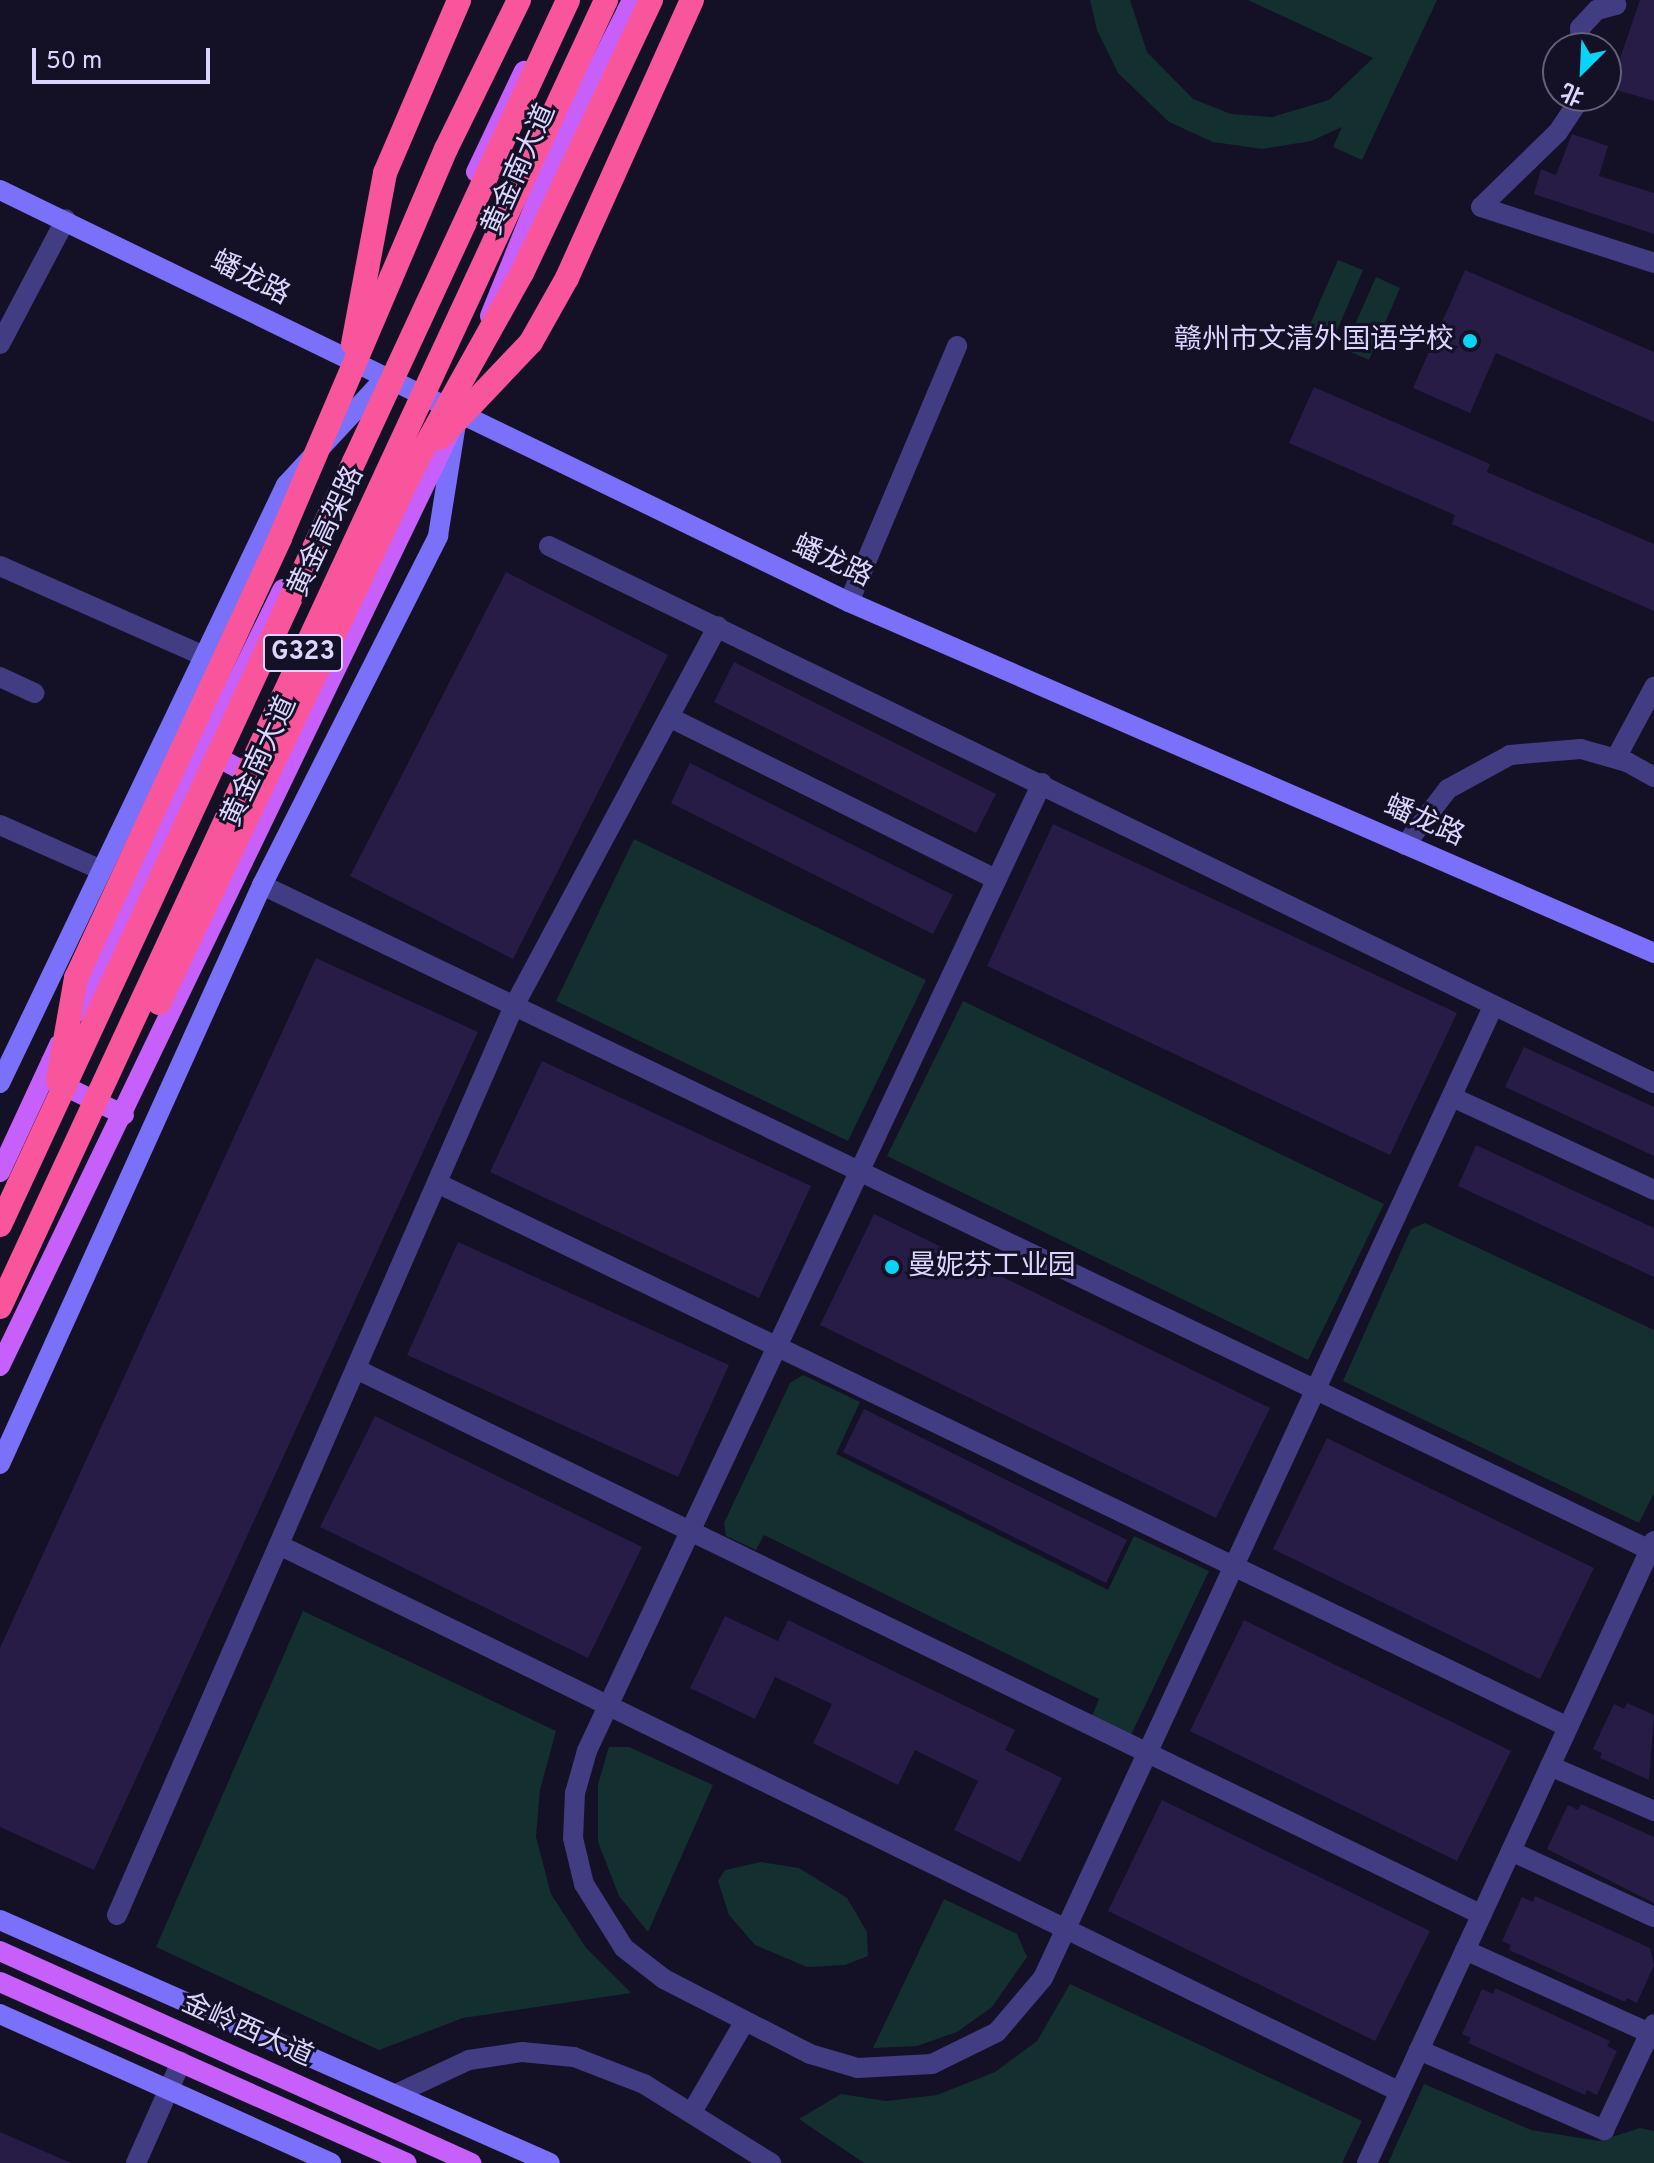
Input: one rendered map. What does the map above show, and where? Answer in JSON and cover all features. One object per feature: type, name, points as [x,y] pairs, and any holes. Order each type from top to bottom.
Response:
[{"type":"highway","points":[[338,408],[370,275],[385,173],[459,0]]},
{"type":"highway","points":[[52,1113],[76,978],[338,408],[446,149],[519,0]]},
{"type":"highway","name":"黄金高架路","points":[[0,1225],[568,0]]},
{"type":"highway","name":"黄金高架路","points":[[0,1307],[606,0]]},
{"type":"highway","points":[[83,1128],[152,1018],[414,466],[522,273],[651,0]]},
{"type":"highway","points":[[414,466],[531,342],[567,278],[692,0]]},
{"type":"main road","name":"黄金南大道","points":[[0,1172],[202,749],[384,379],[500,114],[562,0]]},
{"type":"main road","name":"黄金南大道","points":[[0,1366],[124,1115],[458,415],[501,283],[558,148],[632,0]]},
{"type":"main road","points":[[202,749],[278,790]]},
{"type":"main road","points":[[44,1077],[124,1115]]},
{"type":"main road","name":"金岭西大道","points":[[0,1951],[471,2163]]},
{"type":"main road","name":"金岭西大道","points":[[0,1982],[406,2163]]},
{"type":"street","points":[[1580,32],[1580,28],[1597,10],[1616,5],[1614,0]]},
{"type":"street","points":[[1571,112],[1558,132],[1481,207],[1654,263]]},
{"type":"street","name":"蟠龙路","points":[[0,190],[66,219],[384,379],[849,602],[1654,953]]},
{"type":"street","points":[[0,344],[66,219]]},
{"type":"street","points":[[849,602],[957,346]]},
{"type":"street","points":[[0,1083],[99,869],[286,485],[384,379]]},
{"type":"street","points":[[0,1464],[262,885],[438,536],[458,415]]},
{"type":"street","points":[[549,546],[1654,1083]]},
{"type":"street","points":[[0,566],[204,656]]},
{"type":"street","points":[[117,1915],[514,1006],[718,626]]},
{"type":"street","points":[[0,677],[34,693]]},
{"type":"street","points":[[1616,758],[1654,687]]},
{"type":"street","points":[[669,717],[996,879]]},
{"type":"street","points":[[1405,845],[1448,789],[1488,763],[1557,748],[1616,758],[1654,777]]},
{"type":"street","points":[[1042,783],[857,1170],[608,1706],[575,1793],[573,1838],[584,1884],[607,1929],[643,1965],[745,2021],[833,2062],[882,2070],[932,2064],[977,2046],[1015,2017],[1043,1978],[1067,1929],[1493,1007]]},
{"type":"street","points":[[0,825],[99,869]]},
{"type":"street","points":[[262,885],[1317,1390],[1650,1557],[1367,2163]]},
{"type":"street","points":[[1452,1097],[1654,1190]]},
{"type":"street","points":[[437,1183],[1568,1727]]},
{"type":"street","points":[[356,1369],[1482,1915]]},
{"type":"street","points":[[279,1545],[1400,2092]]},
{"type":"street","points":[[1550,1766],[1654,1811]]},
{"type":"street","points":[[1511,1851],[1654,1917]]},
{"type":"street","points":[[0,1920],[550,2163]]},
{"type":"street","points":[[1419,2050],[1604,2130],[1653,2031],[1465,1950]]},
{"type":"street","points":[[0,2014],[331,2163]]},
{"type":"street","points":[[692,2112],[745,2021]]},
{"type":"street","points":[[396,2094],[469,2060],[549,2053],[622,2072],[771,2163]]},
{"type":"street","points":[[136,2163],[181,2062]]},
{"type":"green space","points":[[1090,0],[1130,0],[1147,52],[1193,99],[1231,114],[1272,117],[1329,100],[1373,58],[1248,0],[1437,0],[1362,160],[1333,147],[1342,127],[1311,141],[1262,149],[1213,142],[1169,122],[1118,73],[1097,30]]},
{"type":"green space","points":[[1338,260],[1363,270],[1332,342],[1307,331]]},
{"type":"green space","points":[[1376,277],[1400,288],[1369,360],[1344,349]]},
{"type":"green space","points":[[634,839],[926,980],[848,1141],[556,1001]]},
{"type":"green space","points":[[963,1001],[1384,1204],[1308,1360],[887,1156]]},
{"type":"green space","points":[[1425,1223],[1654,1330],[1654,1493],[1639,1523],[1343,1381],[1411,1229]]},
{"type":"green space","points":[[803,1375],[860,1402],[836,1454],[1108,1590],[1134,1536],[1209,1571],[1131,1735],[1092,1716],[1099,1699],[764,1535],[756,1550],[726,1536],[724,1523],[790,1383]]},
{"type":"green space","points":[[303,1611],[556,1731],[540,1790],[536,1837],[551,1894],[586,1948],[631,1993],[463,2018],[379,2050],[156,1947]]},
{"type":"green space","points":[[609,1747],[629,1747],[713,1785],[648,1932],[619,1896],[598,1842],[598,1784]]},
{"type":"green space","points":[[761,1862],[799,1868],[847,1898],[867,1932],[868,1956],[845,1965],[807,1967],[755,1945],[729,1915],[718,1881],[725,1870]]},
{"type":"green space","points":[[944,1899],[1017,1934],[1027,1957],[992,2007],[957,2032],[917,2046],[873,2048]]},
{"type":"green space","points":[[1070,1984],[1362,2121],[1342,2163],[864,2163],[799,2119],[841,2094],[886,2101],[937,2095],[995,2072],[1037,2041]]},
{"type":"green space","points":[[1424,2084],[1531,2130],[1599,2141],[1640,2128],[1654,2131],[1654,2163],[1388,2163]]},
{"type":"building","points":[[1640,0],[1654,0],[1654,101],[1622,92],[1622,53]]},
{"type":"building","points":[[1572,134],[1608,146],[1599,176],[1654,193],[1654,234],[1534,194],[1541,169],[1556,175]]},
{"type":"building","points":[[1465,270],[1654,352],[1654,422],[1496,353],[1470,413],[1413,388]]},
{"type":"building","points":[[1314,387],[1490,464],[1487,472],[1654,544],[1654,611],[1452,524],[1455,515],[1289,443]]},
{"type":"building","points":[[506,572],[668,655],[513,959],[350,876]]},
{"type":"building","points":[[734,662],[996,794],[976,833],[714,702]]},
{"type":"building","points":[[690,763],[953,895],[933,934],[671,803]]},
{"type":"building","points":[[1053,824],[1457,1013],[1390,1155],[987,966]]},
{"type":"building","points":[[316,958],[478,1032],[94,1870],[0,1827],[0,1648]]},
{"type":"building","points":[[1524,1047],[1654,1107],[1654,1156],[1505,1087]]},
{"type":"building","points":[[542,1061],[811,1186],[759,1298],[490,1172]]},
{"type":"building","points":[[1476,1145],[1654,1228],[1654,1277],[1458,1186]]},
{"type":"building","points":[[874,1214],[1270,1408],[1216,1518],[820,1325]]},
{"type":"building","points":[[458,1242],[729,1365],[678,1477],[407,1355]]},
{"type":"building","points":[[864,1409],[1127,1540],[1106,1583],[843,1452]]},
{"type":"building","points":[[375,1416],[642,1547],[588,1658],[320,1527]]},
{"type":"building","points":[[1327,1438],[1594,1568],[1540,1679],[1273,1549]]},
{"type":"building","points":[[725,1616],[778,1641],[788,1620],[1015,1730],[1005,1750],[1062,1778],[1020,1862],[954,1830],[978,1781],[915,1750],[898,1785],[813,1743],[832,1704],[775,1677],[755,1719],[690,1688]]},
{"type":"building","points":[[1244,1620],[1511,1751],[1457,1861],[1190,1731]]},
{"type":"building","points":[[1627,1703],[1654,1715],[1649,1780],[1600,1758],[1602,1753],[1593,1749],[1614,1704],[1624,1709]]},
{"type":"building","points":[[1162,1800],[1430,1931],[1375,2041],[1108,1911]]},
{"type":"building","points":[[1581,1804],[1654,1837],[1654,1903],[1547,1849],[1568,1805],[1578,1810]]},
{"type":"building","points":[[1535,1896],[1650,1948],[1654,1965],[1637,2003],[1627,1998],[1625,2002],[1509,1950],[1511,1945],[1502,1941],[1522,1897],[1533,1902]]},
{"type":"building","points":[[1495,1988],[1610,2041],[1607,2046],[1617,2051],[1597,2095],[1587,2090],[1585,2095],[1468,2043],[1471,2038],[1462,2034],[1482,1989],[1493,1994]]},
{"type":"building","points":[[0,2132],[71,2163],[0,2163]]},
{"type":"place","name":"赣州市文清外国语学校","points":[[1470,341]]},
{"type":"place","name":"曼妮芬工业园","points":[[892,1267]]}]
